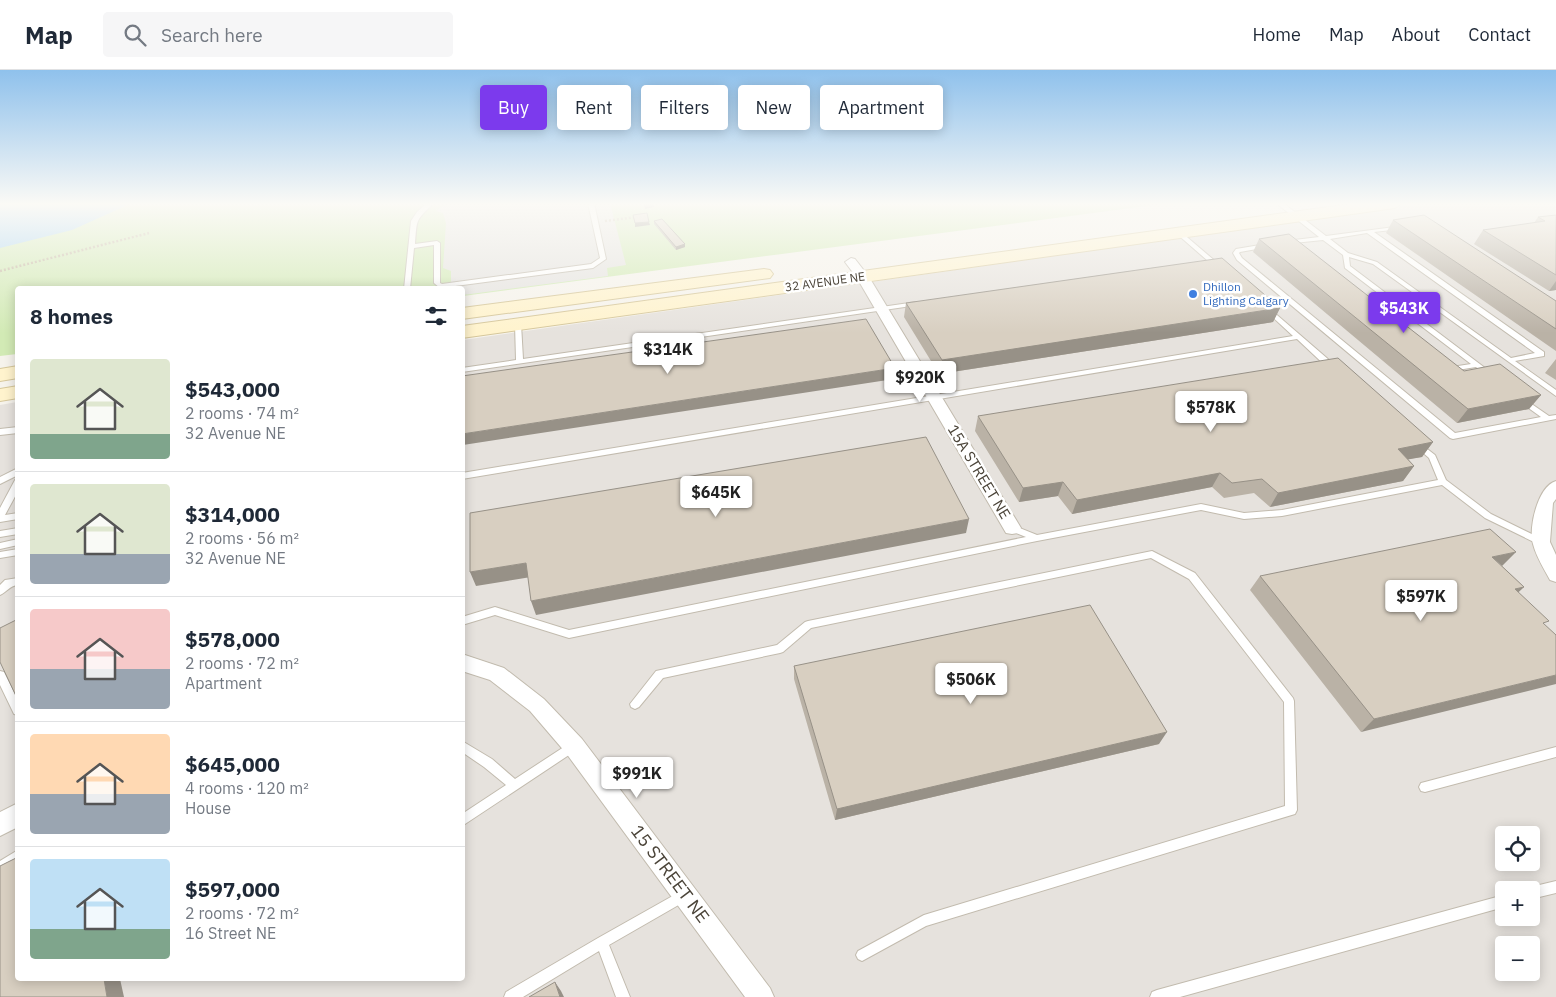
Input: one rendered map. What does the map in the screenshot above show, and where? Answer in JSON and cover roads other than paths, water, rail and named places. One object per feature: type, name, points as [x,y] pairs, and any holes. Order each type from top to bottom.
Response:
[{"type":"main road","name":"32 AVENUE NE","points":[[465,314],[967,246]]},
{"type":"main road","name":"32 AVENUE NE","points":[[465,332],[1083,246]]},
{"type":"main road","points":[[0,374],[15,372]]},
{"type":"main road","points":[[0,395],[15,392]]},
{"type":"street","name":"15A STREET NE","points":[[851,262],[863,277],[1012,528]]},
{"type":"street","points":[[1556,487],[1545,502],[1542,542],[1556,575]]},
{"type":"street","name":"15 STREET NE","points":[[465,663],[497,674],[537,704],[574,746],[761,997]]},
{"type":"street","points":[[0,824],[15,816]]},
{"type":"lane","points":[[407,286],[412,246]]},
{"type":"lane","points":[[438,246],[436,283],[440,286],[593,266],[603,260],[600,246]]},
{"type":"lane","points":[[1194,246],[1220,268]]},
{"type":"lane","points":[[1266,246],[1238,250],[1236,253],[1239,259],[1452,436],[1556,417]]},
{"type":"lane","points":[[1286,246],[1290,250]]},
{"type":"lane","points":[[1336,246],[1346,254],[1375,263],[1556,394]]},
{"type":"lane","points":[[1389,246],[1541,354],[1510,360]]},
{"type":"lane","points":[[1346,254],[1346,267],[1492,377]]},
{"type":"lane","points":[[1194,265],[1213,262]]},
{"type":"lane","points":[[465,370],[920,304]]},
{"type":"lane","points":[[1263,305],[1343,376]]},
{"type":"lane","points":[[518,324],[520,361]]},
{"type":"lane","points":[[465,475],[1299,336]]},
{"type":"lane","points":[[1442,371],[1477,365]]},
{"type":"lane","points":[[1516,394],[1547,418]]},
{"type":"lane","points":[[0,432],[15,430]]},
{"type":"lane","points":[[1410,437],[1432,457],[1443,482],[1488,516],[1542,542]]},
{"type":"lane","points":[[0,481],[15,473]]},
{"type":"lane","points":[[465,618],[495,611],[569,634],[1037,538],[1201,507],[1244,516],[1282,513],[1443,482]]},
{"type":"lane","points":[[0,518],[15,488]]},
{"type":"lane","points":[[0,518],[15,516]]},
{"type":"lane","points":[[1012,528],[1037,538]]},
{"type":"lane","points":[[0,534],[15,532]]},
{"type":"lane","points":[[0,546],[15,543]]},
{"type":"lane","points":[[0,555],[15,552]]},
{"type":"lane","points":[[635,704],[660,674],[780,649],[808,624],[1152,554],[1192,576],[1289,701],[1292,810],[924,921],[862,955]]},
{"type":"lane","points":[[0,591],[8,583],[15,582]]},
{"type":"lane","points":[[0,675],[15,705]]},
{"type":"lane","points":[[465,819],[574,746]]},
{"type":"lane","points":[[465,748],[488,763],[515,786]]},
{"type":"lane","points":[[1425,787],[1556,752]]},
{"type":"lane","points":[[0,868],[15,858]]},
{"type":"lane","points":[[1540,891],[1556,887]]},
{"type":"lane","points":[[511,997],[602,942],[686,895]]},
{"type":"lane","points":[[1157,997],[1495,903]]},
{"type":"lane","points":[[602,942],[623,997]]},
{"type":"place","name":"Dhillon Lighting Calgary","points":[[1193,294]]}]
